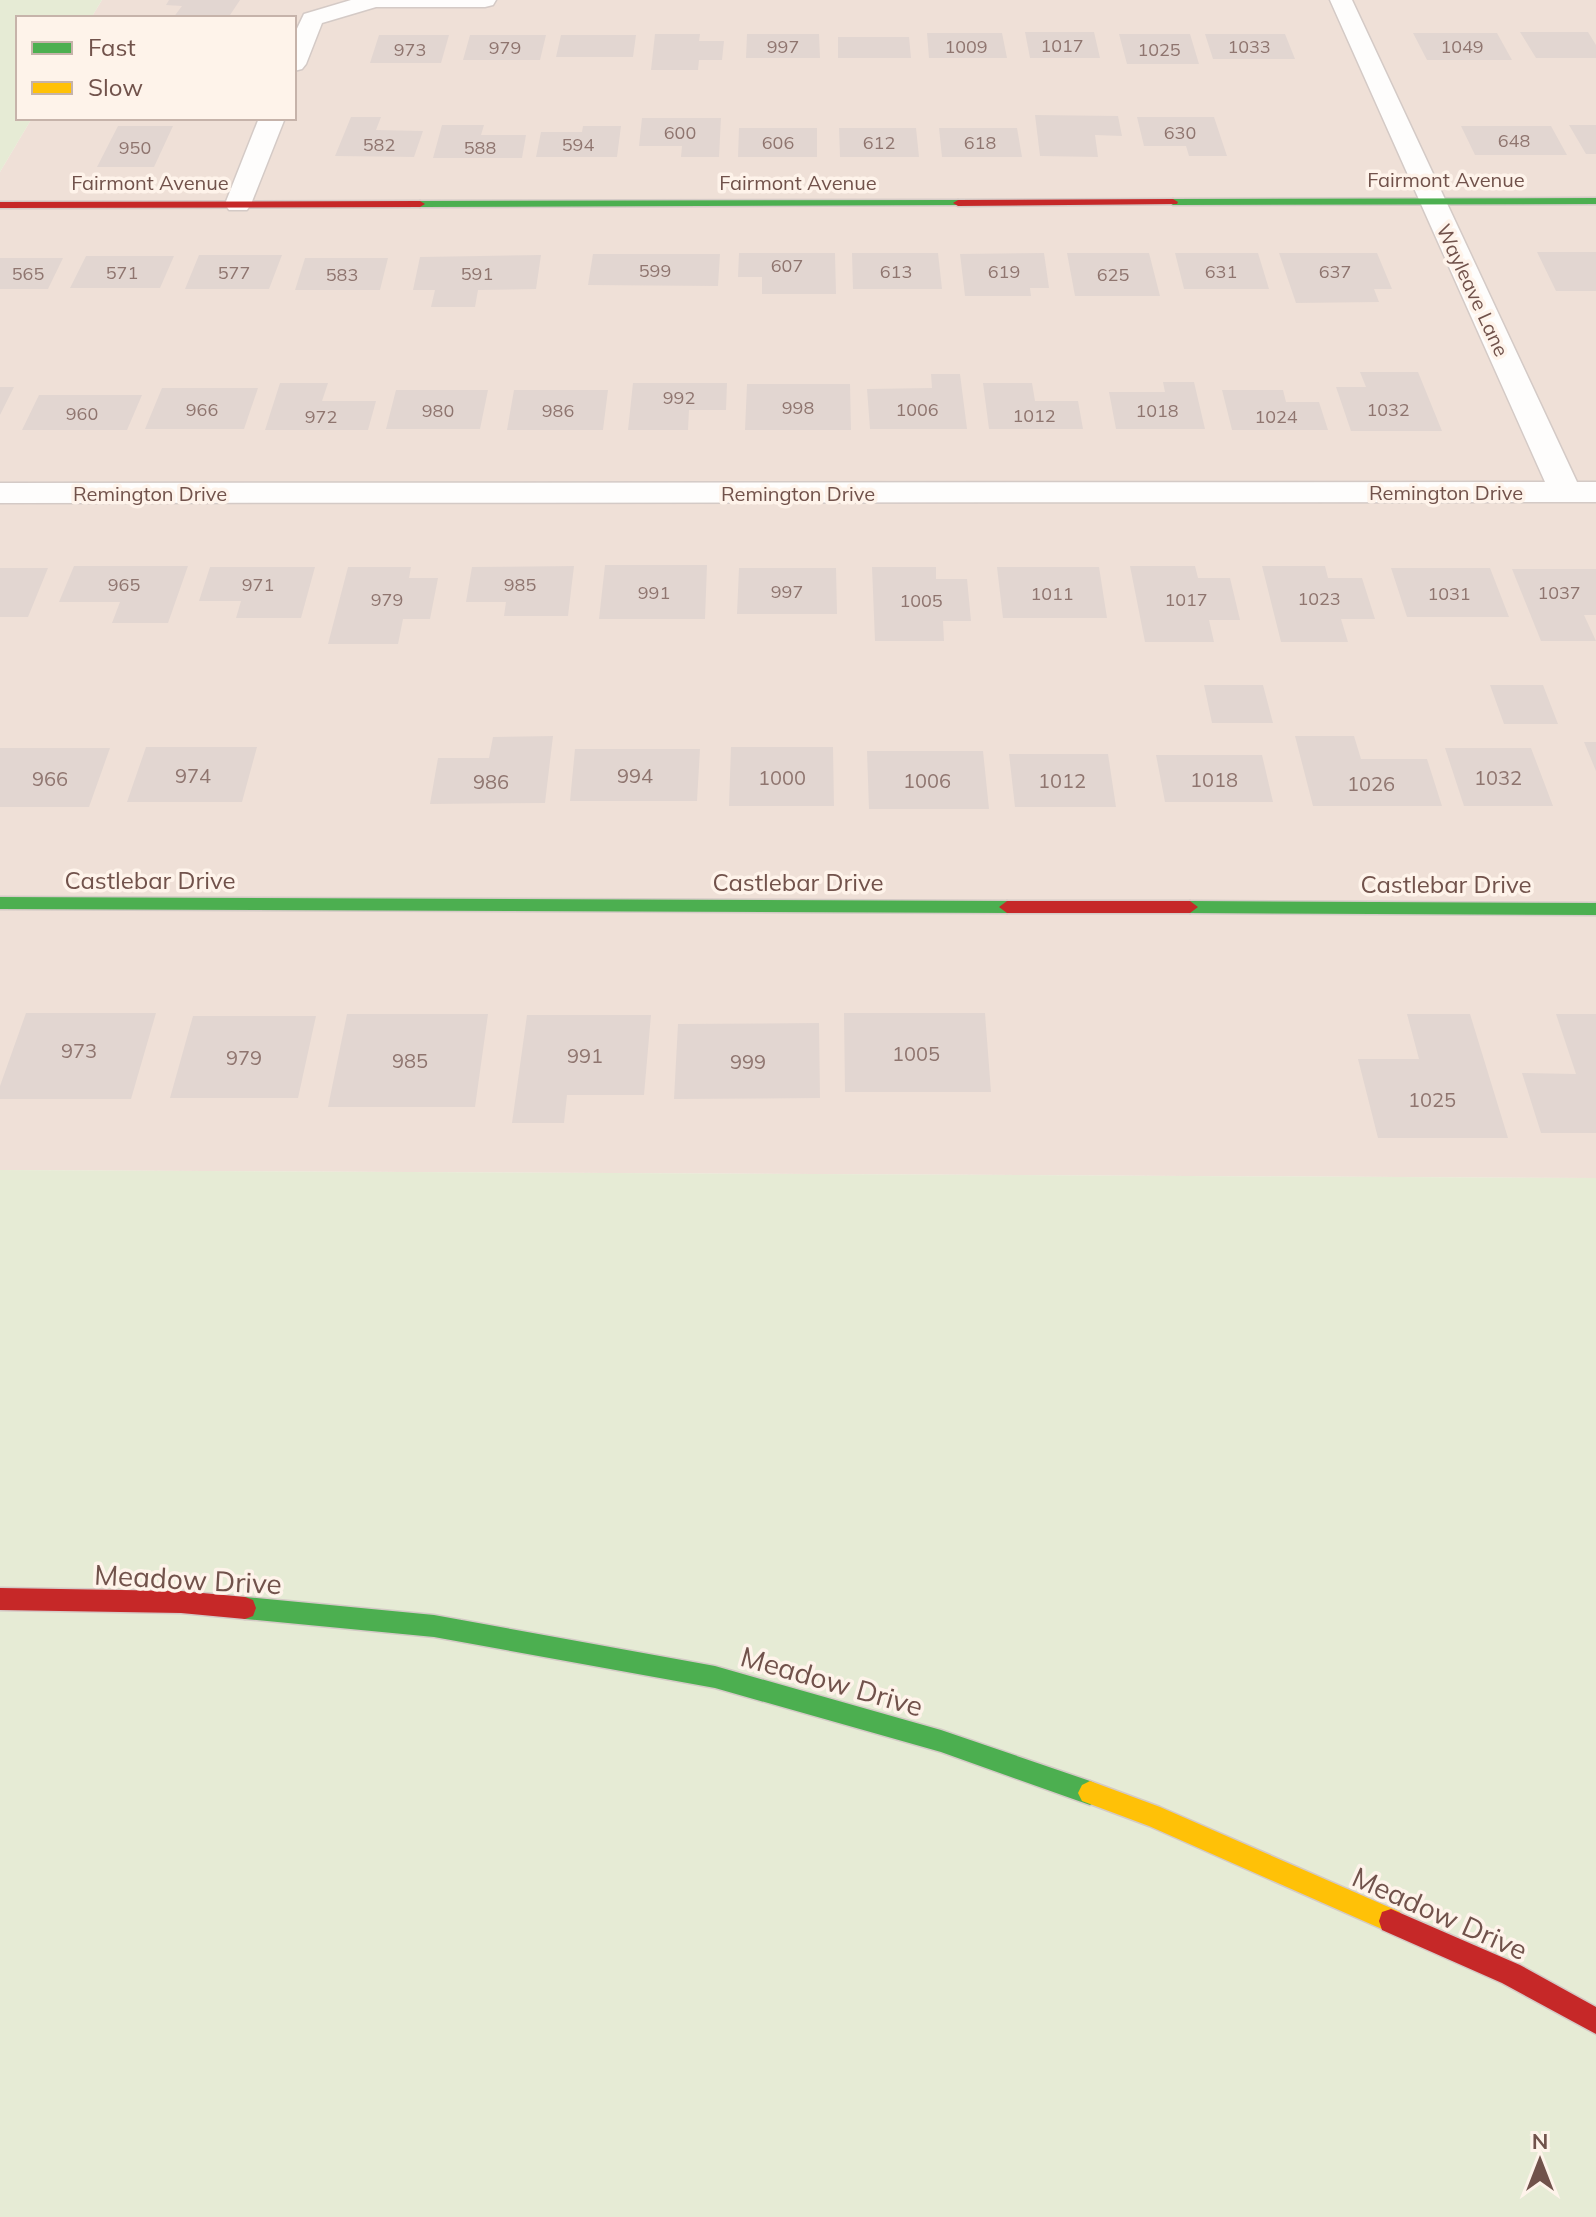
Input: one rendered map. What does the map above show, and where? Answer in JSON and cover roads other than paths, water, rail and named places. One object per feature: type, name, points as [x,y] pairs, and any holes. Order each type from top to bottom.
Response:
[{"type":"street","points":[[296,59],[312,19],[375,0],[485,0]]},
{"type":"street","name":"Wayleave Lane","points":[[1341,0],[1431,201],[1581,492]]},
{"type":"street","points":[[238,204],[271,120]]},
{"type":"street","name":"Fairmont Avenue","points":[[0,205],[1596,201]]},
{"type":"street","name":"Remington Drive","points":[[0,493],[1581,492]]},
{"type":"street","name":"Castlebar Drive","points":[[0,903],[1596,909]]},
{"type":"street","name":"Meadow Drive","points":[[0,1599],[181,1602],[434,1626],[715,1677],[941,1741],[1152,1815],[1511,1974],[1596,2021]]}]
